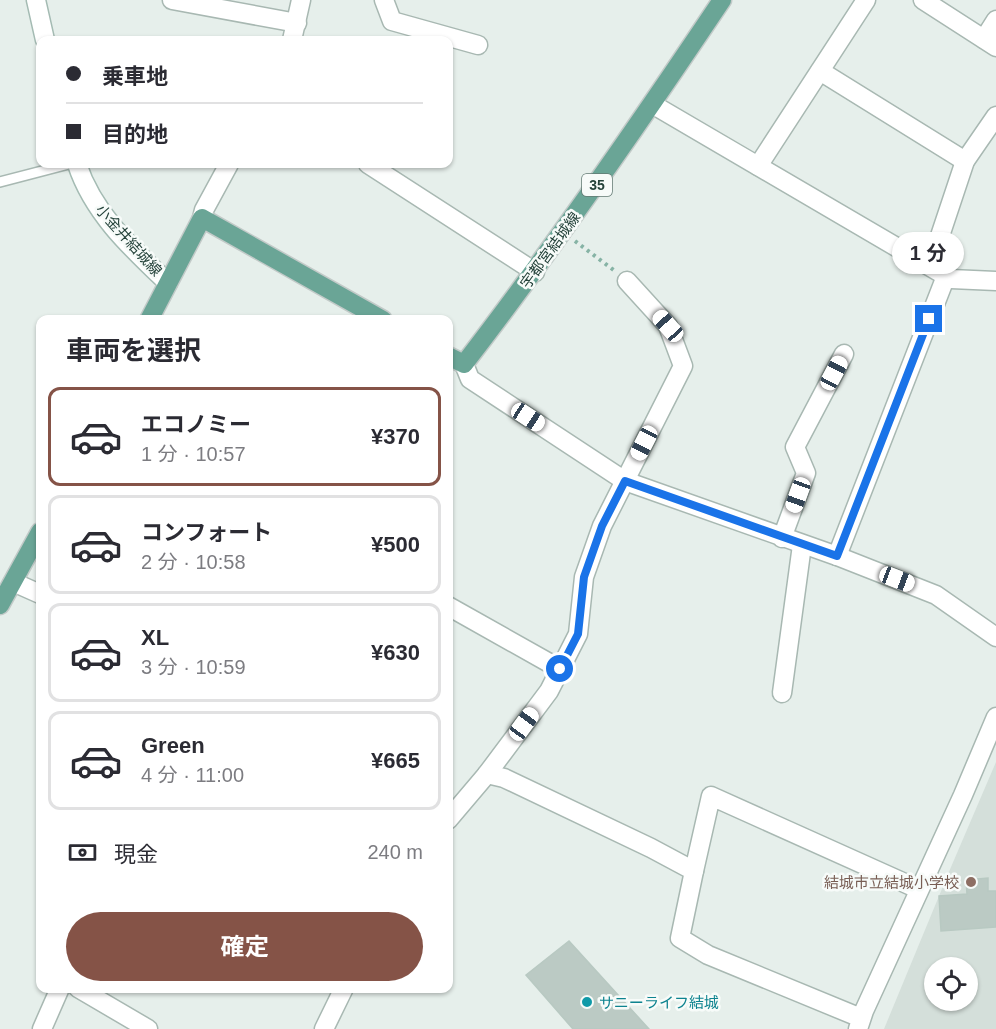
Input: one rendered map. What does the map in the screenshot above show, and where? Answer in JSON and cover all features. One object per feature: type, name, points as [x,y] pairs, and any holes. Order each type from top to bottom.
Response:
[{"type":"main road","name":"宇都宮結城線","points":[[456,360],[535,272],[722,0]]},
{"type":"main road","points":[[152,315],[202,218],[375,315]]},
{"type":"main road","points":[[0,605],[36,539]]},
{"type":"street","points":[[36,0],[44,36]]},
{"type":"street","points":[[172,0],[294,32],[301,0]]},
{"type":"street","points":[[384,0],[392,21],[446,36]]},
{"type":"street","points":[[758,166],[866,0]]},
{"type":"street","points":[[923,0],[990,43],[996,20]]},
{"type":"street","points":[[453,38],[478,45]]},
{"type":"street","points":[[820,71],[965,160]]},
{"type":"street","points":[[652,104],[951,279],[996,281]]},
{"type":"street","points":[[930,266],[965,160],[996,116]]},
{"type":"street","name":"小金井結城線","points":[[79,168],[93,201],[112,226],[168,283]]},
{"type":"street","points":[[202,218],[227,168]]},
{"type":"street","points":[[374,168],[535,272]]},
{"type":"street","points":[[837,556],[946,276]]},
{"type":"street","points":[[453,814],[487,774],[549,691],[578,634],[584,577],[602,526],[683,366],[668,326],[627,281]]},
{"type":"street","points":[[782,538],[806,473],[795,447],[844,354]]},
{"type":"street","points":[[456,360],[470,379],[625,481],[837,556],[936,595],[996,637]]},
{"type":"street","points":[[782,693],[802,544]]},
{"type":"street","points":[[13,582],[36,592]]},
{"type":"street","points":[[453,609],[560,669]]},
{"type":"street","points":[[918,889],[711,796],[680,938],[708,955],[860,1024],[996,717]]},
{"type":"street","points":[[487,774],[504,778],[694,871]]},
{"type":"street","points":[[42,1029],[58,993]]},
{"type":"street","points":[[87,993],[148,1029]]},
{"type":"street","points":[[324,1029],[342,993]]},
{"type":"lane","points":[[0,182],[54,168]]},
{"type":"path","points":[[563,232],[627,281]]},
{"type":"shaded area","name":"結城市立結城小学校","points":[[996,762],[996,1029],[884,1029],[951,867]]},
{"type":"building","points":[[988,878],[988,891],[996,891],[996,927],[941,931],[939,896],[967,894],[966,880]]},
{"type":"building","name":"サニーライフ結城","points":[[569,941],[649,1029],[573,1029],[526,975]]},
{"type":"place","name":"結城市立結城小学校","points":[[971,882]]},
{"type":"place","name":"サニーライフ結城","points":[[587,1002]]},
{"type":"route","points":[[560,669],[578,634],[584,577],[602,526],[625,481],[837,556],[929,319]]}]
